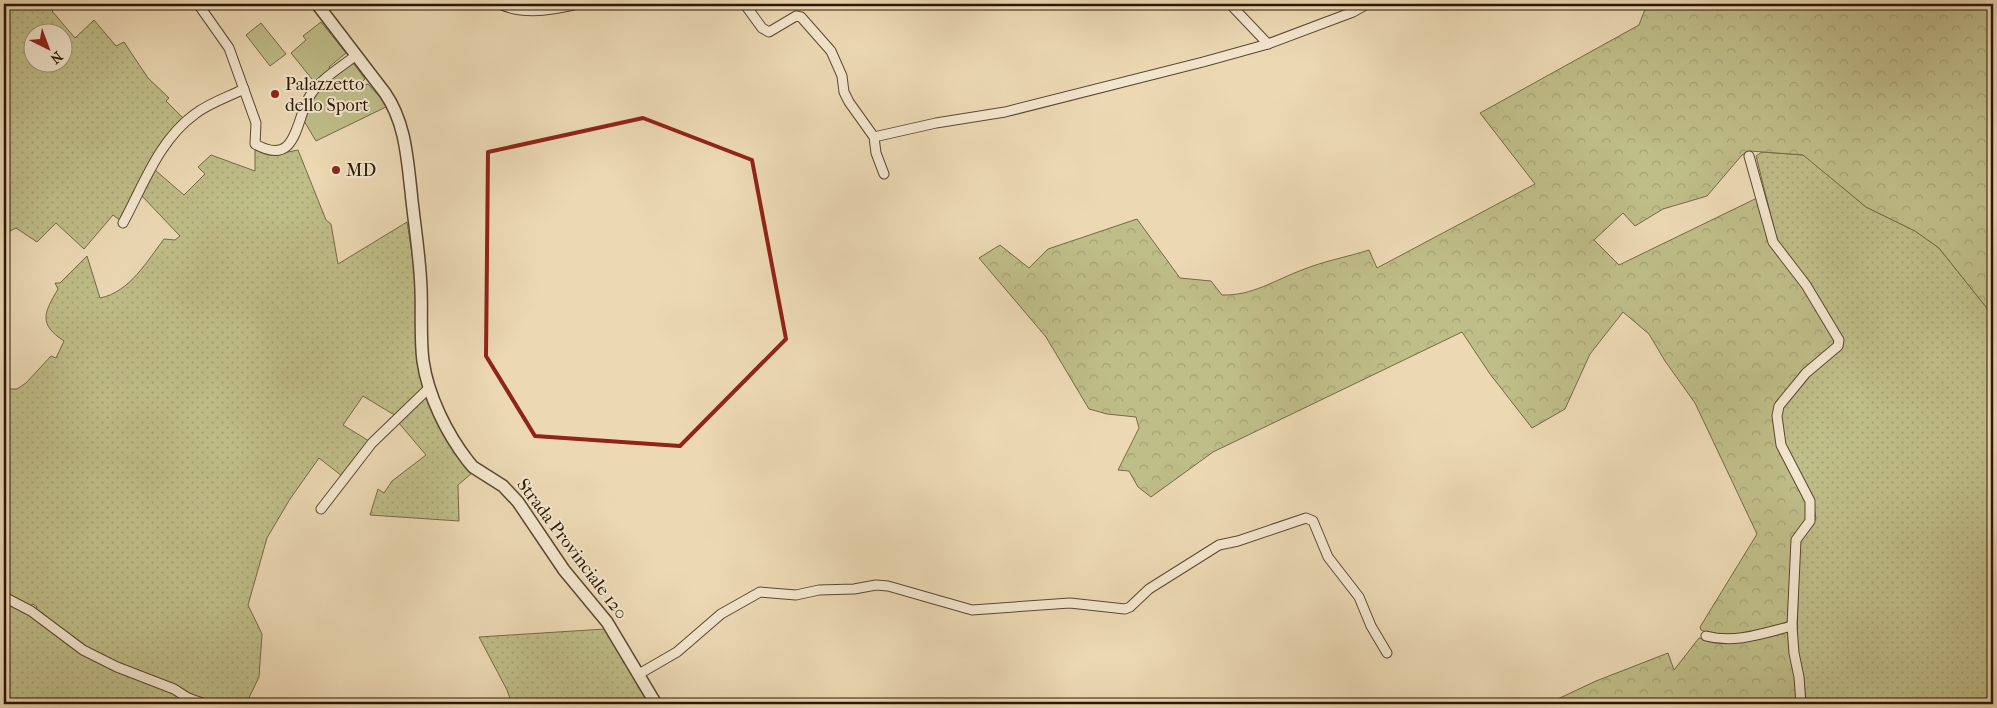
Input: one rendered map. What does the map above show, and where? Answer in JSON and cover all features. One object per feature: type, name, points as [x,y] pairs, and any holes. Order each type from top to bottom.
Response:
[{"type":"street","points":[[198,4],[229,48],[256,123],[255,144],[269,151],[282,150],[288,145],[293,139],[311,95],[316,88],[355,56]]},
{"type":"street","name":"Strada Provinciale 120","points":[[316,4],[394,106],[403,132],[421,286],[423,361],[429,388],[442,417],[461,452],[473,467],[503,486],[518,502],[564,570],[606,622],[656,704]]},
{"type":"street","points":[[500,4],[526,10],[553,10],[578,4]]},
{"type":"street","points":[[743,4],[762,28],[769,32],[796,16],[801,17],[831,51],[842,76],[844,92],[848,102],[874,137],[876,152],[884,174]]},
{"type":"street","points":[[1230,4],[1268,44]]},
{"type":"street","points":[[874,137],[936,123],[1004,112],[1268,44],[1352,8],[1366,4]]},
{"type":"street","points":[[124,223],[163,147],[176,130],[197,112],[244,89]]},
{"type":"street","points":[[1749,156],[1773,242],[1806,285],[1839,340],[1838,346],[1806,373],[1788,394],[1779,406],[1777,416],[1781,445],[1810,501],[1810,521],[1796,540],[1792,626],[1801,704]]},
{"type":"street","points":[[321,509],[372,443],[429,388]]},
{"type":"street","points":[[639,674],[677,652],[721,614],[760,592],[796,595],[819,590],[854,589],[876,585],[888,586],[972,610],[1070,602],[1125,609],[1130,607],[1149,589],[1219,544],[1238,540],[1306,518],[1313,521],[1328,557],[1359,596],[1371,626],[1386,652]]},
{"type":"street","points":[[4,597],[31,610],[83,650],[205,704]]},
{"type":"street","points":[[1706,636],[1731,639],[1748,638],[1792,626]]},
{"type":"street","points":[[180,704],[188,698]]},
{"type":"highlighted area","points":[[643,118],[752,160],[786,339],[680,446],[535,436],[486,356],[488,152]]},
{"type":"green space","points":[[4,4],[59,4],[52,11],[61,22],[22,22],[22,72],[72,72],[72,34],[75,38],[94,20],[116,46],[124,42],[148,78],[169,98],[166,101],[183,118],[156,154],[121,221],[113,215],[84,249],[56,223],[37,242],[16,228],[4,234]]},
{"type":"green space","points":[[1647,4],[1993,4],[1993,314],[1939,248],[1915,231],[1866,207],[1803,155],[1750,151],[1742,155],[1707,196],[1663,209],[1635,226],[1623,213],[1594,240],[1619,265],[1757,198],[1770,243],[1804,286],[1836,342],[1774,409],[1777,440],[1807,502],[1808,519],[1793,537],[1790,618],[1788,622],[1756,632],[1733,636],[1722,636],[1701,630],[1700,627],[1757,534],[1695,403],[1665,361],[1649,334],[1623,312],[1590,354],[1565,409],[1532,428],[1490,374],[1462,332],[1213,452],[1151,497],[1138,487],[1129,471],[1118,470],[1139,428],[1136,417],[1107,414],[1089,409],[1046,337],[979,258],[1000,245],[1029,268],[1048,249],[1137,219],[1180,278],[1211,281],[1222,295],[1233,295],[1263,287],[1310,267],[1369,250],[1377,268],[1535,184],[1480,113],[1639,25]]},
{"type":"green space","points":[[321,22],[346,53],[329,67],[332,71],[316,84],[291,53],[306,40],[303,36]]},
{"type":"green space","points":[[261,23],[286,54],[270,66],[246,35]]},
{"type":"green space","points":[[351,63],[354,64],[365,79],[362,82],[364,85],[368,84],[388,106],[316,141],[304,121],[314,93]]},
{"type":"green space","points":[[255,150],[278,154],[298,150],[326,220],[331,224],[338,264],[407,222],[418,291],[425,388],[396,416],[363,396],[343,425],[369,441],[342,476],[319,458],[290,499],[267,538],[248,605],[262,634],[259,677],[246,704],[209,703],[154,680],[84,646],[35,610],[37,607],[33,604],[29,606],[4,594],[4,389],[17,389],[26,383],[51,356],[56,358],[64,341],[50,329],[46,318],[49,305],[58,289],[55,283],[60,283],[87,256],[100,298],[111,295],[137,274],[164,239],[175,240],[180,236],[142,196],[155,170],[184,195],[205,174],[198,167],[211,155],[255,171]]},
{"type":"green space","points":[[1762,152],[1804,155],[1866,207],[1915,231],[1939,248],[1993,314],[1993,704],[1806,704],[1797,646],[1799,543],[1801,537],[1816,519],[1812,495],[1783,444],[1780,432],[1778,244],[1756,156]]},
{"type":"green space","points":[[427,393],[472,473],[458,485],[459,521],[370,515],[378,489],[384,493],[392,481],[426,455],[398,422]]},
{"type":"green space","points":[[4,600],[15,603],[92,659],[182,697],[175,704],[4,704]]},
{"type":"green space","points":[[605,629],[649,704],[512,704],[507,690],[479,637]]},
{"type":"green space","points":[[1786,630],[1789,634],[1798,704],[1547,704],[1596,681],[1668,653],[1674,670],[1699,638],[1733,642],[1763,637]]},
{"type":"green space","points":[[477,702],[501,704],[425,704]]},
{"type":"place","name":"Palazzetto dello Sport","points":[[275,94]]},
{"type":"place","name":"MD","points":[[336,170]]}]
